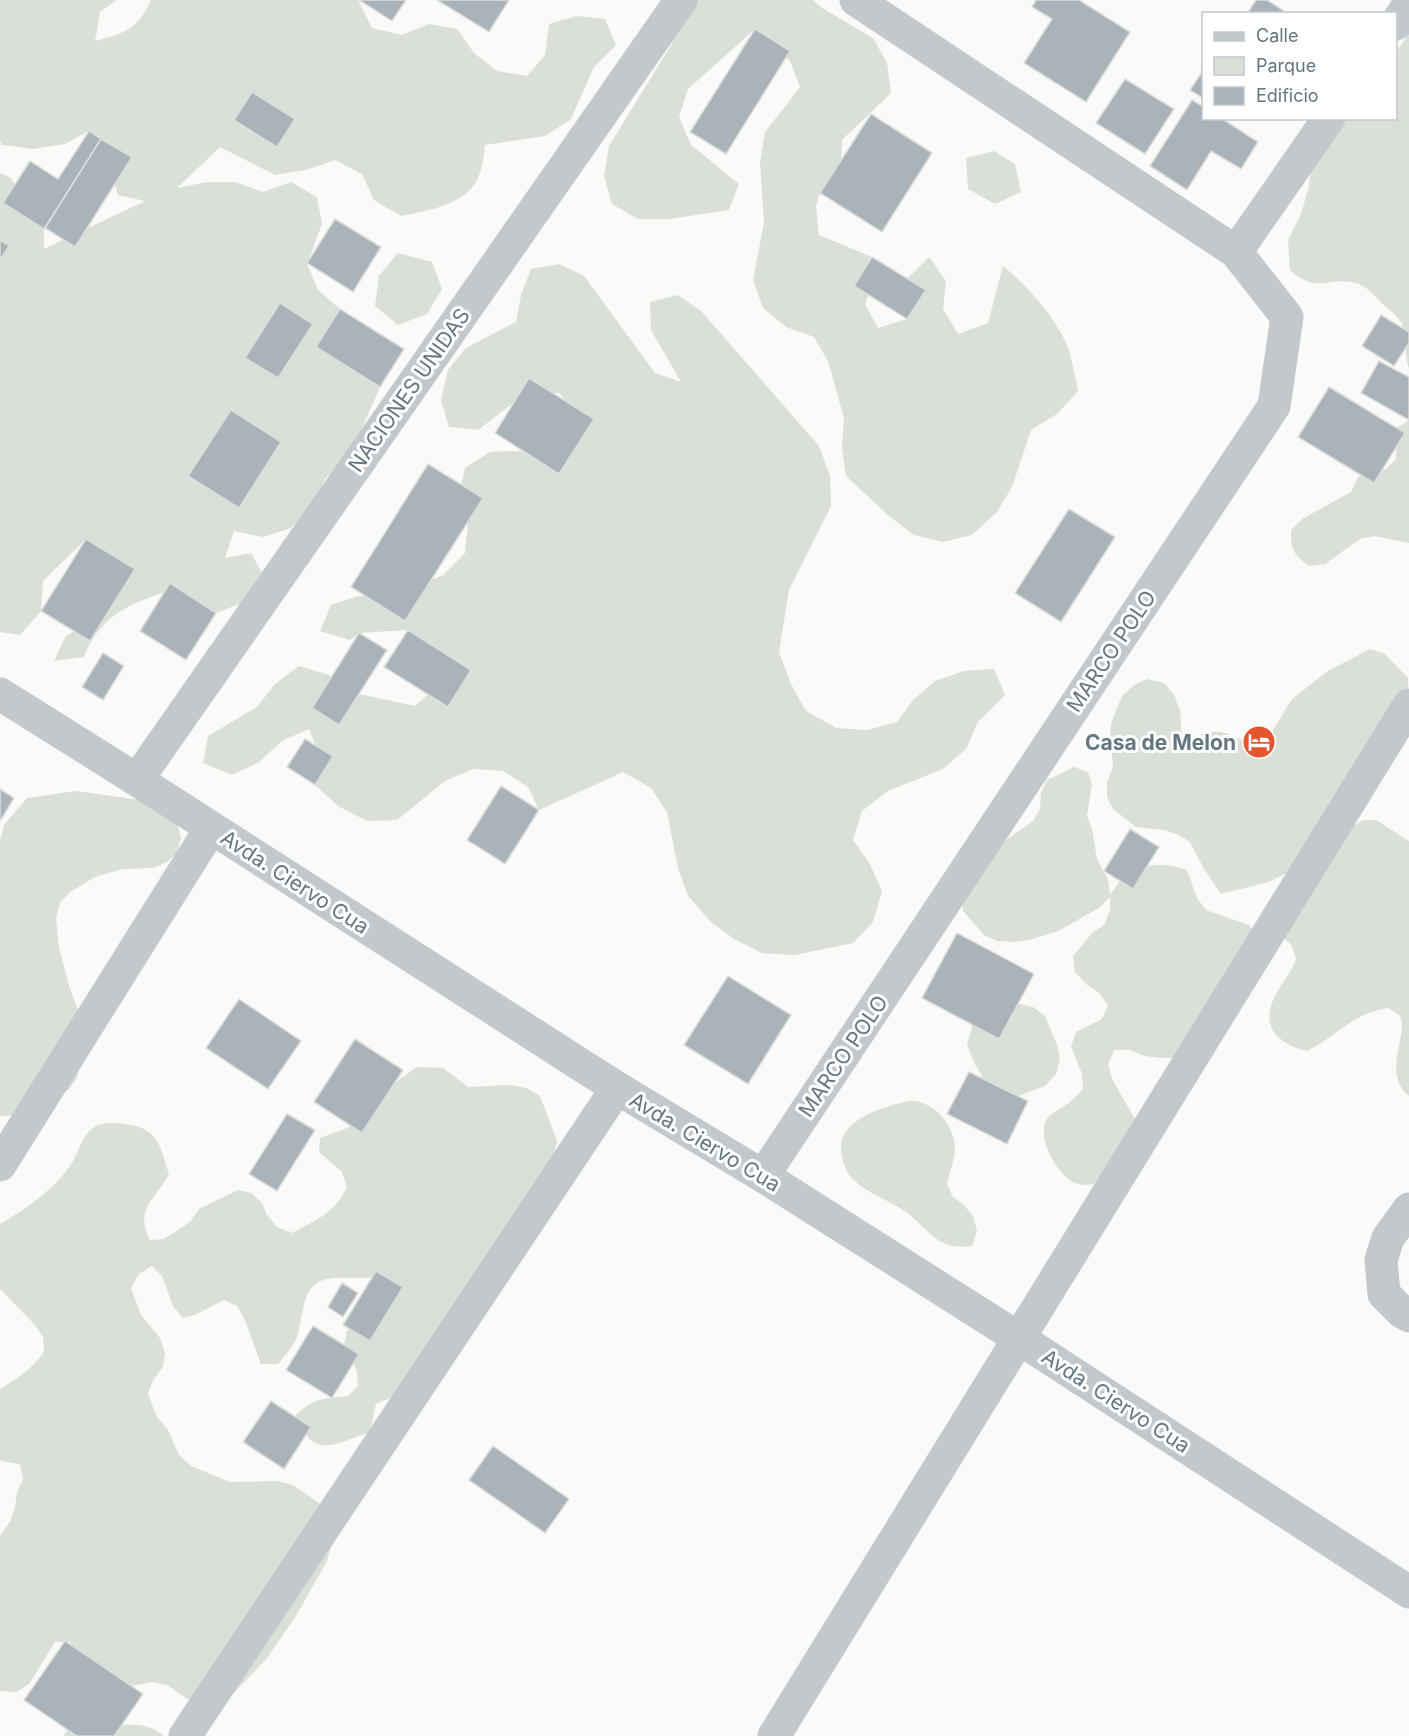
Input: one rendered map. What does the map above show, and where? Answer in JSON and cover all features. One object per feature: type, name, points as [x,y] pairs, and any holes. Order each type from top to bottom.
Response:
[{"type":"street","name":"NACIONES UNIDAS","points":[[137,780],[681,0]]},
{"type":"street","name":"MARCO POLO","points":[[763,1176],[1274,406],[1287,316],[1236,252],[856,0]]},
{"type":"street","points":[[1397,21],[1409,4]]},
{"type":"street","points":[[1236,252],[1328,120]]},
{"type":"street","name":"Avda. Ciervo Cua","points":[[0,694],[617,1088],[763,1176],[1020,1339],[1409,1592]]},
{"type":"street","points":[[774,1736],[1409,705]]},
{"type":"street","points":[[0,1165],[211,828]]},
{"type":"street","points":[[185,1736],[617,1088]]},
{"type":"street","points":[[1409,1209],[1388,1238],[1381,1260],[1384,1294],[1409,1316]]},
{"type":"green space","points":[[0,0],[117,0],[100,12],[95,41],[129,29],[141,18],[151,0],[358,0],[372,28],[402,35],[429,24],[457,29],[474,53],[497,71],[527,76],[545,55],[549,24],[577,16],[605,19],[616,45],[594,67],[571,119],[545,136],[485,145],[481,170],[475,184],[458,199],[436,208],[401,216],[374,200],[362,174],[335,160],[306,170],[275,175],[220,147],[177,188],[207,182],[235,182],[263,192],[291,182],[317,197],[322,224],[307,264],[318,290],[340,309],[356,335],[380,387],[360,433],[345,457],[325,479],[312,507],[291,528],[263,537],[234,531],[225,558],[251,553],[264,577],[245,602],[216,613],[186,615],[162,593],[125,609],[105,623],[84,657],[54,661],[66,636],[93,620],[86,539],[43,581],[41,611],[20,635],[0,632],[0,173],[11,178],[44,229],[44,249],[145,201],[118,195],[101,139],[89,131],[65,144],[33,149],[2,145],[0,141]]},
{"type":"green space","points":[[692,0],[813,0],[822,8],[873,38],[887,63],[891,93],[842,140],[841,170],[820,193],[816,206],[819,235],[872,257],[875,276],[865,304],[878,328],[907,319],[913,306],[908,278],[929,257],[946,281],[943,309],[958,334],[988,323],[1003,266],[1035,297],[1061,333],[1070,354],[1078,391],[1057,414],[1031,430],[1012,487],[997,512],[972,535],[943,542],[914,535],[889,516],[846,476],[842,448],[844,418],[828,361],[814,337],[786,327],[763,308],[753,280],[764,223],[760,162],[765,132],[800,87],[790,61],[755,29],[688,89],[679,117],[691,145],[739,184],[729,210],[670,219],[638,219],[612,204],[604,176],[609,146],[671,45]]},
{"type":"green space","points":[[1409,33],[1409,369],[1404,332],[1396,316],[1361,285],[1343,281],[1318,283],[1300,278],[1290,270],[1288,240],[1301,214],[1309,186],[1311,154],[1342,120],[1397,120],[1397,51]]},
{"type":"green space","points":[[994,151],[1015,164],[1021,192],[995,204],[968,189],[966,158]]},
{"type":"green space","points":[[398,253],[432,262],[442,289],[427,314],[398,325],[375,306],[379,276]]},
{"type":"green space","points":[[559,264],[584,276],[655,373],[681,382],[651,330],[650,302],[678,295],[702,312],[819,446],[830,476],[831,506],[789,590],[779,652],[791,684],[806,711],[836,728],[867,730],[897,722],[913,700],[935,681],[964,671],[994,669],[1005,695],[978,722],[966,749],[943,769],[888,791],[862,811],[853,840],[870,864],[882,891],[873,922],[853,943],[795,955],[762,953],[734,939],[711,922],[688,896],[678,868],[667,812],[651,788],[623,772],[539,810],[528,787],[503,771],[473,769],[445,781],[397,820],[367,821],[338,806],[315,785],[320,757],[309,729],[282,741],[259,762],[232,775],[203,763],[208,736],[257,707],[275,684],[299,666],[329,675],[355,693],[415,706],[437,687],[425,657],[407,630],[359,633],[350,640],[320,631],[331,605],[358,596],[387,595],[442,576],[465,553],[468,524],[459,496],[465,468],[490,452],[519,451],[548,456],[579,416],[559,393],[526,393],[478,430],[449,427],[441,400],[448,370],[466,348],[516,322],[521,295],[531,269]]},
{"type":"green space","points":[[1409,420],[1409,543],[1374,536],[1360,539],[1325,564],[1309,566],[1294,551],[1291,530],[1302,519],[1351,492],[1358,477],[1386,469],[1396,459],[1397,428]]},
{"type":"green space","points":[[1370,649],[1385,654],[1408,678],[1409,732],[1294,869],[1269,882],[1221,894],[1204,869],[1190,842],[1164,830],[1136,827],[1113,809],[1107,797],[1107,782],[1113,767],[1111,723],[1122,696],[1134,685],[1147,679],[1164,683],[1174,695],[1180,710],[1182,740],[1204,733],[1219,732],[1254,746],[1268,738],[1292,699],[1328,671]]},
{"type":"green space","points":[[1074,767],[1088,772],[1092,785],[1087,816],[1092,829],[1097,859],[1108,880],[1110,895],[1128,870],[1158,865],[1178,867],[1187,870],[1197,898],[1206,910],[1249,925],[1257,937],[1237,1015],[1228,1030],[1207,1052],[1193,1057],[1161,1058],[1145,1056],[1130,1050],[1114,1050],[1108,1064],[1112,1079],[1135,1119],[1124,1174],[1096,1184],[1084,1185],[1071,1181],[1057,1166],[1047,1146],[1044,1127],[1049,1116],[1070,1102],[1083,1089],[1082,1074],[1071,1046],[1076,1032],[1102,1019],[1108,1005],[1099,993],[1075,972],[1073,956],[1092,933],[1104,925],[1110,910],[1110,897],[1099,908],[1058,931],[1029,940],[1013,942],[997,941],[984,935],[963,911],[962,897],[993,849],[1033,821],[1040,809],[1041,793],[1047,780]]},
{"type":"green space","points":[[76,791],[154,802],[178,825],[181,838],[177,853],[167,862],[153,868],[123,869],[95,877],[70,892],[60,903],[56,918],[59,948],[70,989],[86,1031],[77,1078],[69,1089],[44,1108],[31,1114],[0,1116],[0,840],[4,825],[27,798]]},
{"type":"green space","points":[[1363,820],[1376,820],[1409,841],[1409,1096],[1397,1076],[1397,1054],[1402,1024],[1400,1016],[1388,1008],[1355,1020],[1307,1051],[1280,1039],[1274,1032],[1269,1017],[1275,996],[1292,969],[1296,958],[1291,944],[1268,926],[1339,834]]},
{"type":"green space","points":[[997,998],[1033,1007],[1045,1016],[1060,1059],[1056,1074],[1045,1086],[1015,1097],[988,1087],[967,1045],[975,1016]]},
{"type":"green space","points":[[417,1067],[443,1068],[468,1087],[512,1085],[526,1088],[540,1096],[557,1141],[543,1202],[416,1379],[390,1398],[376,1404],[370,1432],[335,1444],[317,1444],[310,1439],[296,1415],[314,1402],[348,1396],[358,1386],[357,1371],[344,1345],[347,1331],[372,1314],[375,1277],[333,1278],[322,1280],[314,1285],[305,1300],[297,1337],[278,1364],[261,1364],[245,1320],[237,1306],[224,1300],[197,1314],[183,1318],[173,1306],[162,1276],[152,1266],[139,1274],[131,1288],[141,1315],[160,1338],[165,1353],[163,1367],[153,1380],[148,1394],[157,1417],[168,1430],[179,1455],[191,1466],[230,1482],[277,1481],[293,1485],[319,1503],[327,1516],[332,1532],[327,1561],[296,1616],[267,1658],[235,1692],[222,1700],[192,1702],[167,1685],[152,1682],[122,1688],[72,1661],[71,1642],[55,1642],[29,1684],[16,1692],[0,1691],[0,1536],[11,1520],[17,1492],[23,1479],[20,1464],[0,1460],[0,1389],[24,1373],[44,1352],[43,1337],[34,1324],[0,1289],[0,1224],[29,1205],[56,1182],[71,1164],[91,1129],[106,1123],[114,1123],[136,1126],[151,1134],[160,1146],[169,1174],[145,1212],[144,1220],[150,1240],[164,1239],[190,1222],[199,1209],[238,1190],[251,1193],[262,1203],[267,1215],[277,1227],[292,1233],[330,1210],[347,1187],[342,1172],[319,1152],[320,1138],[369,1120],[393,1084]]},
{"type":"green space","points":[[908,1101],[920,1102],[935,1110],[950,1129],[955,1151],[947,1184],[953,1197],[973,1216],[977,1231],[972,1246],[950,1245],[935,1238],[906,1212],[857,1183],[845,1167],[841,1144],[845,1133],[852,1125],[873,1112]]},
{"type":"green space","points":[[79,1723],[144,1726],[164,1736],[63,1736]]},
{"type":"building","points":[[359,0],[406,0],[392,21]]},
{"type":"building","points":[[437,0],[509,0],[489,32]]},
{"type":"building","points":[[1036,0],[1079,0],[1130,32],[1086,102],[1024,63],[1052,19],[1032,7]]},
{"type":"building","points":[[1256,0],[1267,0],[1285,12],[1248,12]]},
{"type":"building","points":[[755,29],[790,51],[726,154],[690,132]]},
{"type":"building","points":[[1202,72],[1202,98],[1190,90]]},
{"type":"building","points":[[1125,79],[1174,109],[1145,154],[1096,123]]},
{"type":"building","points":[[252,92],[295,119],[277,147],[234,120]]},
{"type":"building","points":[[1192,100],[1202,106],[1202,120],[1224,120],[1258,142],[1241,169],[1211,151],[1187,190],[1150,166]]},
{"type":"building","points":[[871,114],[932,153],[882,232],[820,193]]},
{"type":"building","points":[[89,131],[101,139],[44,229],[3,203],[30,161],[58,179]]},
{"type":"building","points":[[101,139],[132,157],[75,247],[45,228]]},
{"type":"building","points":[[335,219],[381,247],[353,292],[307,263]]},
{"type":"building","points":[[0,240],[9,246],[0,260]]},
{"type":"building","points":[[872,257],[926,290],[907,319],[854,286]]},
{"type":"building","points":[[280,303],[313,324],[278,378],[245,358]]},
{"type":"building","points":[[340,309],[404,349],[380,387],[316,347]]},
{"type":"building","points":[[1381,315],[1409,332],[1409,343],[1394,366],[1362,346]]},
{"type":"building","points":[[1379,361],[1409,377],[1409,420],[1361,393]]},
{"type":"building","points":[[529,378],[594,419],[559,474],[495,433]]},
{"type":"building","points":[[1329,387],[1405,433],[1374,483],[1298,437]]},
{"type":"building","points":[[231,410],[281,442],[239,508],[188,476]]},
{"type":"building","points":[[428,464],[483,498],[405,621],[351,587]]},
{"type":"building","points":[[1069,509],[1115,537],[1061,622],[1015,593]]},
{"type":"building","points":[[86,539],[135,569],[90,641],[41,611]]},
{"type":"building","points":[[170,583],[216,613],[186,660],[140,631]]},
{"type":"building","points":[[408,630],[471,670],[448,707],[384,667]]},
{"type":"building","points":[[359,633],[387,650],[339,725],[312,708]]},
{"type":"building","points":[[103,653],[124,666],[103,700],[82,687]]},
{"type":"building","points":[[305,739],[333,756],[315,785],[287,767]]},
{"type":"building","points":[[501,786],[539,810],[505,864],[467,840]]},
{"type":"building","points":[[0,789],[14,798],[0,821]]},
{"type":"building","points":[[1130,829],[1159,847],[1133,889],[1104,871]]},
{"type":"building","points":[[957,933],[1034,974],[999,1039],[922,998]]},
{"type":"building","points":[[728,976],[791,1015],[748,1084],[684,1045]]},
{"type":"building","points":[[239,999],[301,1041],[268,1089],[206,1048]]},
{"type":"building","points":[[355,1039],[403,1070],[362,1133],[314,1102]]},
{"type":"building","points":[[969,1072],[1028,1101],[1007,1144],[947,1114]]},
{"type":"building","points":[[287,1114],[315,1130],[277,1191],[249,1174]]},
{"type":"building","points":[[376,1271],[403,1287],[370,1341],[343,1325]]},
{"type":"building","points":[[342,1283],[358,1293],[343,1317],[328,1307]]},
{"type":"building","points":[[313,1326],[359,1354],[332,1398],[286,1370]]},
{"type":"building","points":[[271,1401],[311,1427],[284,1469],[243,1442]]},
{"type":"building","points":[[493,1446],[569,1499],[545,1533],[469,1480]]},
{"type":"building","points":[[65,1641],[143,1694],[114,1736],[77,1736],[24,1700]]},
{"type":"place","name":"Casa de Melon","points":[[1259,742]]}]
